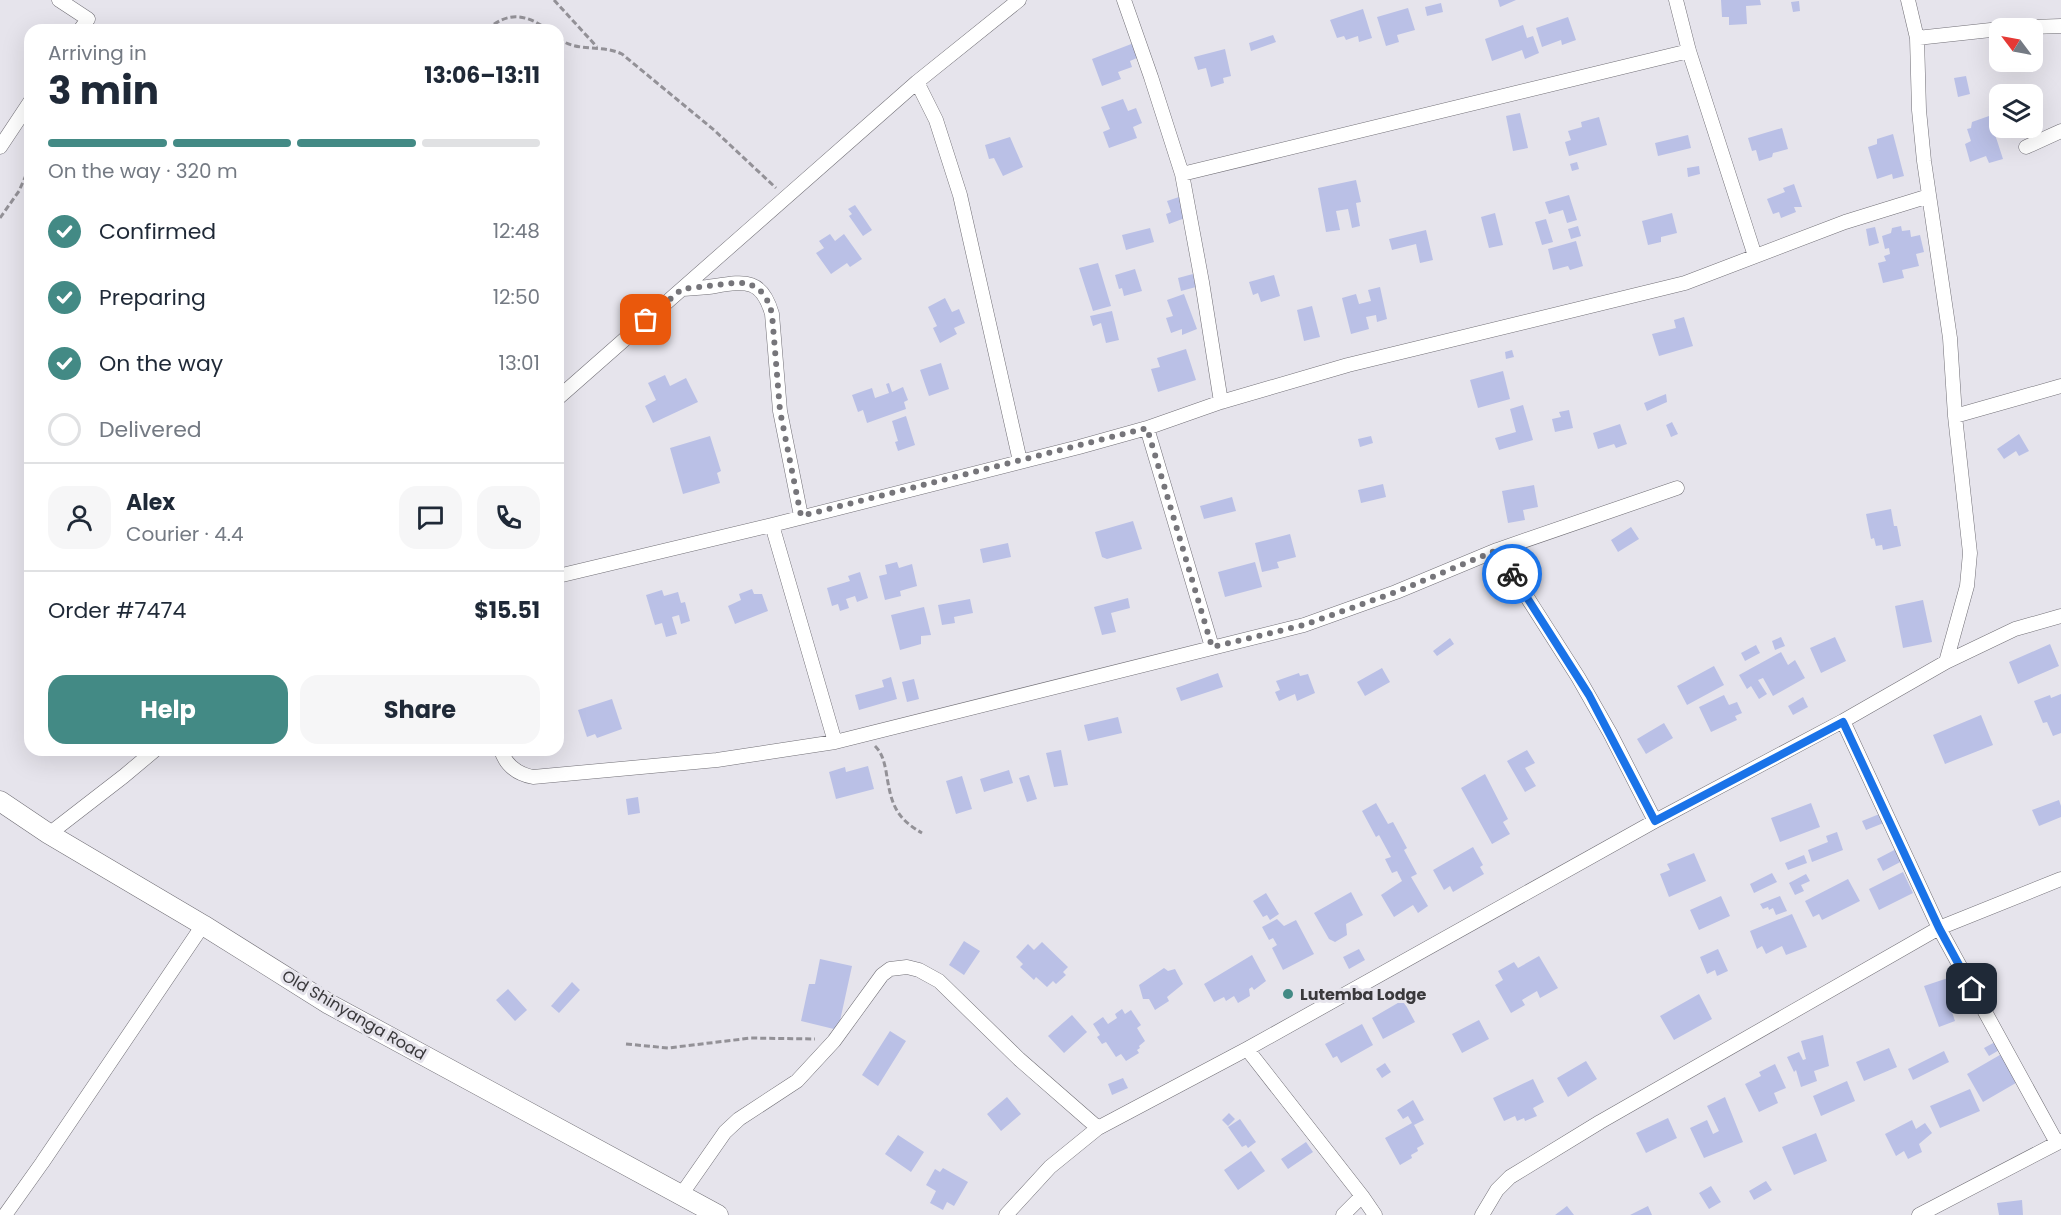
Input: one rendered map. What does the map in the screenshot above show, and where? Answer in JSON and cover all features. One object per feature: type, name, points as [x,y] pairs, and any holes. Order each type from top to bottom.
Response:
[{"type":"main road","name":"Old Shinyanga Road","points":[[0,801],[49,834],[203,925],[329,1004],[717,1215]]},
{"type":"street","points":[[59,0],[88,19],[84,24]]},
{"type":"street","points":[[564,393],[918,82],[1018,0]]},
{"type":"street","points":[[1124,0],[1182,174],[1201,272],[1221,402]]},
{"type":"street","points":[[1676,0],[1689,51],[1755,256]]},
{"type":"street","points":[[1908,0],[1917,38],[1919,111],[1950,338],[1955,416],[1971,553],[1967,586],[1946,662]]},
{"type":"street","points":[[2043,27],[2061,26]]},
{"type":"street","points":[[1917,38],[1989,30]]},
{"type":"street","points":[[1182,174],[1689,51]]},
{"type":"street","points":[[918,82],[936,120],[960,195],[1020,461]]},
{"type":"street","points":[[0,147],[24,111]]},
{"type":"street","points":[[2026,147],[2061,131]]},
{"type":"street","points":[[564,575],[772,525],[1147,428],[1221,402],[1348,365],[1685,283],[1845,222],[1929,196]]},
{"type":"street","points":[[682,289],[748,283],[760,290],[769,303],[772,314],[780,411],[801,516]]},
{"type":"street","points":[[1955,416],[2061,386]]},
{"type":"street","points":[[1147,428],[1212,647]]},
{"type":"street","points":[[502,756],[509,765],[533,777],[717,760],[835,742],[1304,625],[1396,592],[1497,550],[1677,488]]},
{"type":"street","points":[[772,525],[835,742]]},
{"type":"street","points":[[1497,550],[1578,677],[1610,733],[1655,821]]},
{"type":"street","points":[[1006,1215],[1050,1167],[1098,1128],[1247,1049],[1655,821],[1843,722],[1946,662],[2015,629],[2061,616]]},
{"type":"street","points":[[1843,722],[1939,928],[2059,1142],[1942,1209],[1919,1215]]},
{"type":"street","points":[[49,834],[148,756]]},
{"type":"street","points":[[1482,1215],[1497,1190],[1510,1177],[1529,1164],[1939,928],[2061,879]]},
{"type":"street","points":[[5,1215],[203,925]]},
{"type":"street","points":[[681,1195],[725,1131],[739,1119],[797,1081],[834,1041],[882,975],[894,968],[914,968],[939,981],[1019,1059],[1098,1128]]},
{"type":"street","points":[[1247,1049],[1375,1215]]},
{"type":"street","points":[[1343,1215],[1362,1196]]},
{"type":"path","points":[[554,0],[598,48]]},
{"type":"path","points":[[494,24],[514,15],[537,24]]},
{"type":"path","points":[[564,41],[574,47],[617,52],[633,63],[714,130],[786,197]]},
{"type":"path","points":[[0,218],[24,180]]},
{"type":"path","points":[[862,735],[877,748],[882,757],[895,808],[906,823],[922,833]]},
{"type":"path","points":[[626,1044],[677,1047],[751,1038],[834,1041]]},
{"type":"building","points":[[1498,0],[1516,0],[1500,7]]},
{"type":"building","points":[[1721,0],[1760,0],[1761,5],[1746,6],[1747,24],[1729,25],[1729,17],[1722,17]]},
{"type":"building","points":[[1799,1],[1800,11],[1793,12],[1791,2]]},
{"type":"building","points":[[1441,3],[1443,12],[1427,16],[1425,7]]},
{"type":"building","points":[[1408,8],[1415,30],[1397,35],[1399,42],[1386,46],[1377,17]]},
{"type":"building","points":[[1363,9],[1372,38],[1359,42],[1358,36],[1346,40],[1344,36],[1337,38],[1330,20]]},
{"type":"building","points":[[1568,17],[1576,40],[1562,45],[1561,40],[1542,47],[1536,28]]},
{"type":"building","points":[[1523,25],[1527,38],[1533,36],[1539,53],[1525,59],[1522,50],[1492,61],[1485,39]]},
{"type":"building","points":[[1273,35],[1276,42],[1251,51],[1249,43]]},
{"type":"building","points":[[1134,43],[1139,57],[1130,61],[1132,67],[1118,72],[1121,79],[1102,86],[1092,59]]},
{"type":"building","points":[[1225,49],[1231,76],[1223,78],[1224,83],[1211,87],[1206,68],[1198,70],[1194,57]]},
{"type":"building","points":[[1966,76],[1970,94],[1958,97],[1954,78]]},
{"type":"building","points":[[1123,99],[1128,111],[1136,108],[1142,123],[1133,127],[1137,138],[1109,148],[1103,132],[1110,129],[1101,107]]},
{"type":"building","points":[[1520,113],[1528,148],[1513,151],[1506,116]]},
{"type":"building","points":[[1989,116],[1989,138],[1996,138],[2003,159],[1989,163],[1986,156],[1970,162],[1965,144],[1971,141],[1967,129],[1971,128],[1972,122]]},
{"type":"building","points":[[1599,117],[1607,145],[1569,156],[1565,142],[1571,140],[1568,131],[1582,127],[1581,122]]},
{"type":"building","points":[[1782,128],[1788,149],[1773,153],[1772,157],[1759,161],[1756,150],[1752,151],[1748,138]]},
{"type":"building","points":[[1893,134],[1904,176],[1893,179],[1892,174],[1877,179],[1868,147],[1877,144],[1877,139]]},
{"type":"building","points":[[1688,135],[1691,148],[1658,156],[1655,143]]},
{"type":"building","points":[[1010,137],[1023,167],[1003,176],[994,158],[989,159],[985,145]]},
{"type":"building","points":[[1577,162],[1579,169],[1572,171],[1570,164]]},
{"type":"building","points":[[1699,166],[1700,174],[1688,177],[1687,168]]},
{"type":"building","points":[[1356,180],[1361,202],[1356,203],[1360,226],[1352,228],[1348,209],[1336,211],[1340,230],[1326,232],[1318,188]]},
{"type":"building","points":[[1794,184],[1802,207],[1794,207],[1796,212],[1781,218],[1779,212],[1773,214],[1767,199],[1785,192],[1783,188]]},
{"type":"building","points":[[1569,195],[1577,220],[1567,223],[1563,210],[1549,214],[1545,202]]},
{"type":"building","points":[[1179,197],[1185,218],[1169,224],[1166,214],[1171,212],[1167,201]]},
{"type":"building","points":[[855,205],[872,230],[863,236],[849,216],[852,214],[848,209]]},
{"type":"building","points":[[1495,213],[1503,245],[1489,248],[1481,217]]},
{"type":"building","points":[[1672,213],[1677,233],[1661,237],[1661,242],[1648,245],[1642,221]]},
{"type":"building","points":[[1546,219],[1553,242],[1542,245],[1535,222]]},
{"type":"building","points":[[1578,226],[1581,236],[1571,239],[1568,229]]},
{"type":"building","points":[[1901,226],[1902,231],[1910,230],[1911,237],[1920,235],[1924,252],[1916,254],[1919,266],[1902,270],[1904,278],[1883,283],[1878,263],[1886,261],[1884,256],[1890,254],[1889,248],[1885,249],[1882,236],[1891,233],[1892,228]]},
{"type":"building","points":[[1875,227],[1879,243],[1869,246],[1866,229]]},
{"type":"building","points":[[1150,228],[1154,242],[1126,250],[1122,235]]},
{"type":"building","points":[[1426,230],[1433,260],[1420,263],[1416,244],[1392,250],[1389,239]]},
{"type":"building","points":[[830,234],[835,241],[844,234],[862,259],[850,267],[847,263],[831,274],[816,253],[824,248],[819,241]]},
{"type":"building","points":[[1576,241],[1583,266],[1570,270],[1568,266],[1553,270],[1548,249]]},
{"type":"building","points":[[1098,263],[1111,306],[1093,311],[1079,268]]},
{"type":"building","points":[[1135,269],[1142,291],[1124,296],[1122,288],[1119,289],[1115,275]]},
{"type":"building","points":[[1193,274],[1196,287],[1181,291],[1178,278]]},
{"type":"building","points":[[1274,275],[1280,296],[1261,302],[1258,293],[1253,295],[1249,282]]},
{"type":"building","points":[[1380,287],[1387,319],[1377,322],[1376,315],[1366,317],[1369,329],[1351,334],[1342,298],[1356,294],[1359,304],[1371,301],[1368,290]]},
{"type":"building","points":[[1184,294],[1197,329],[1182,335],[1182,329],[1171,333],[1166,318],[1173,316],[1167,300]]},
{"type":"building","points":[[945,298],[952,312],[959,309],[965,323],[954,328],[957,334],[940,343],[933,328],[937,326],[928,307]]},
{"type":"building","points":[[1312,306],[1320,337],[1304,341],[1297,310]]},
{"type":"building","points":[[1112,311],[1119,340],[1106,343],[1101,323],[1093,326],[1090,316]]},
{"type":"building","points":[[1684,317],[1693,346],[1659,356],[1652,334],[1676,328],[1674,320]]},
{"type":"building","points":[[1186,349],[1196,380],[1158,392],[1151,369],[1160,367],[1157,358]]},
{"type":"building","points":[[1512,350],[1514,357],[1506,359],[1505,352]]},
{"type":"building","points":[[941,363],[949,389],[929,396],[920,370]]},
{"type":"building","points":[[1503,371],[1510,399],[1478,408],[1470,380]]},
{"type":"building","points":[[665,375],[670,386],[686,378],[698,402],[653,423],[645,406],[656,400],[648,383]]},
{"type":"building","points":[[889,383],[892,392],[903,387],[908,400],[904,402],[906,409],[867,423],[863,410],[858,412],[852,395],[872,388],[875,398],[889,393],[886,384]]},
{"type":"building","points":[[1666,394],[1667,402],[1647,411],[1644,403]]},
{"type":"building","points":[[1523,405],[1533,440],[1499,450],[1495,438],[1516,432],[1510,409]]},
{"type":"building","points":[[1569,410],[1573,428],[1555,432],[1552,419],[1561,417],[1559,412]]},
{"type":"building","points":[[906,416],[915,445],[898,451],[895,442],[898,441],[892,421]]},
{"type":"building","points":[[1672,422],[1678,434],[1671,437],[1666,425]]},
{"type":"building","points":[[1620,424],[1627,444],[1616,448],[1614,444],[1598,449],[1593,433]]},
{"type":"building","points":[[2019,434],[2029,451],[2019,456],[2016,451],[2004,459],[1997,449]]},
{"type":"building","points":[[710,436],[721,471],[717,473],[720,483],[683,494],[670,448]]},
{"type":"building","points":[[1371,436],[1373,443],[1360,447],[1358,439]]},
{"type":"building","points":[[1383,484],[1386,497],[1361,503],[1358,490]]},
{"type":"building","points":[[1534,485],[1538,507],[1523,510],[1525,520],[1508,523],[1502,491]]},
{"type":"building","points":[[1232,497],[1236,511],[1204,519],[1200,506]]},
{"type":"building","points":[[1891,509],[1901,546],[1883,550],[1882,545],[1876,546],[1874,538],[1871,539],[1866,514]]},
{"type":"building","points":[[1133,521],[1142,549],[1107,559],[1102,557],[1095,532]]},
{"type":"building","points":[[1631,527],[1639,539],[1618,552],[1611,540]]},
{"type":"building","points":[[1290,534],[1296,557],[1277,562],[1279,568],[1262,572],[1255,543]]},
{"type":"building","points":[[1008,543],[1011,557],[983,563],[980,549]]},
{"type":"building","points":[[897,562],[899,568],[912,564],[917,586],[900,591],[901,596],[885,600],[879,576],[887,574],[885,565]]},
{"type":"building","points":[[1255,562],[1262,587],[1225,597],[1218,572]]},
{"type":"building","points":[[860,572],[868,598],[857,602],[855,596],[846,599],[849,608],[840,611],[838,604],[832,606],[827,588],[850,581],[848,576]]},
{"type":"building","points":[[752,589],[754,594],[762,594],[768,611],[735,624],[728,606],[741,600],[739,594]]},
{"type":"building","points":[[662,590],[664,596],[678,592],[681,603],[685,602],[690,621],[681,624],[679,615],[672,617],[677,634],[666,637],[662,623],[655,625],[646,595]]},
{"type":"building","points":[[1128,598],[1130,608],[1111,613],[1116,632],[1102,635],[1094,607]]},
{"type":"building","points":[[970,599],[973,613],[954,617],[955,623],[942,625],[938,605]]},
{"type":"building","points":[[1923,600],[1932,642],[1903,648],[1895,606]]},
{"type":"building","points":[[924,607],[931,635],[921,636],[921,644],[900,650],[891,615]]},
{"type":"building","points":[[1781,637],[1785,646],[1775,650],[1772,641]]},
{"type":"building","points":[[1835,637],[1846,661],[1821,673],[1810,648]]},
{"type":"building","points":[[1450,638],[1454,644],[1437,656],[1433,651]]},
{"type":"building","points":[[2050,644],[2059,666],[2018,684],[2009,662]]},
{"type":"building","points":[[1756,645],[1760,653],[1745,661],[1741,653]]},
{"type":"building","points":[[1781,652],[1788,665],[1795,660],[1805,678],[1773,696],[1763,678],[1758,680],[1767,694],[1759,699],[1751,686],[1747,689],[1739,675]]},
{"type":"building","points":[[1714,666],[1724,685],[1687,705],[1677,686]]},
{"type":"building","points":[[1382,668],[1390,682],[1365,696],[1357,682]]},
{"type":"building","points":[[1218,673],[1223,687],[1181,701],[1176,688]]},
{"type":"building","points":[[1299,673],[1300,676],[1308,674],[1315,693],[1297,701],[1295,694],[1279,701],[1275,692],[1280,690],[1276,681]]},
{"type":"building","points":[[891,677],[897,699],[859,710],[855,695],[884,687],[882,680]]},
{"type":"building","points":[[914,679],[919,699],[907,702],[902,682]]},
{"type":"building","points":[[2061,694],[2061,733],[2053,736],[2047,722],[2043,723],[2034,701]]},
{"type":"building","points":[[1724,695],[1729,705],[1737,702],[1742,713],[1735,716],[1737,720],[1711,732],[1699,707]]},
{"type":"building","points":[[1803,697],[1808,707],[1793,715],[1788,706]]},
{"type":"building","points":[[612,699],[622,729],[597,738],[595,734],[587,737],[578,710]]},
{"type":"building","points":[[1981,715],[1993,745],[1945,764],[1933,735]]},
{"type":"building","points":[[1118,717],[1122,733],[1088,741],[1084,725]]},
{"type":"building","points":[[1664,723],[1673,738],[1646,754],[1637,739]]},
{"type":"building","points":[[1061,750],[1068,785],[1054,787],[1046,753]]},
{"type":"building","points":[[1527,750],[1535,763],[1525,768],[1536,786],[1525,792],[1507,761]]},
{"type":"building","points":[[868,766],[874,789],[836,799],[829,772],[845,767],[846,772]]},
{"type":"building","points":[[1009,770],[1013,783],[984,792],[980,779]]},
{"type":"building","points":[[1485,774],[1508,819],[1503,822],[1510,834],[1492,844],[1461,788]]},
{"type":"building","points":[[1029,775],[1037,799],[1027,802],[1019,778]]},
{"type":"building","points":[[962,776],[972,809],[956,814],[946,781]]},
{"type":"building","points":[[638,797],[640,813],[628,815],[626,799]]},
{"type":"building","points":[[2059,800],[2061,817],[2039,826],[2032,810]]},
{"type":"building","points":[[1376,803],[1388,824],[1393,822],[1407,848],[1404,850],[1417,874],[1411,877],[1428,906],[1418,913],[1413,905],[1394,917],[1381,895],[1402,881],[1397,871],[1392,873],[1385,859],[1391,857],[1379,835],[1376,837],[1362,811]]},
{"type":"building","points":[[1811,803],[1820,827],[1780,842],[1771,818]]},
{"type":"building","points":[[1882,813],[1886,822],[1866,830],[1862,821]]},
{"type":"building","points":[[1837,832],[1843,850],[1812,862],[1808,850],[1828,842],[1826,836]]},
{"type":"building","points":[[1902,846],[1908,858],[1883,871],[1877,859]]},
{"type":"building","points":[[1473,847],[1483,865],[1480,867],[1484,874],[1453,892],[1450,886],[1444,890],[1433,870]]},
{"type":"building","points":[[1694,853],[1706,881],[1669,897],[1660,874],[1670,870],[1667,864]]},
{"type":"building","points":[[1804,855],[1807,863],[1788,870],[1785,863]]},
{"type":"building","points":[[1903,872],[1913,893],[1879,910],[1869,889]]},
{"type":"building","points":[[1772,873],[1777,882],[1754,893],[1750,884]]},
{"type":"building","points":[[1806,874],[1810,881],[1801,885],[1804,891],[1795,895],[1789,883]]},
{"type":"building","points":[[1848,879],[1860,901],[1822,920],[1819,914],[1813,917],[1805,901]]},
{"type":"building","points":[[1351,892],[1363,915],[1346,924],[1347,935],[1335,942],[1329,939],[1314,913]]},
{"type":"building","points":[[1266,893],[1279,914],[1270,920],[1267,915],[1263,917],[1253,901]]},
{"type":"building","points":[[1721,896],[1730,916],[1699,930],[1690,910]]},
{"type":"building","points":[[1780,896],[1787,911],[1776,915],[1773,908],[1763,909],[1760,904]]},
{"type":"building","points":[[1792,914],[1807,947],[1786,955],[1782,946],[1766,954],[1762,946],[1757,949],[1750,931]]},
{"type":"building","points":[[1277,919],[1284,926],[1296,920],[1314,954],[1283,970],[1272,948],[1277,945],[1273,938],[1269,940],[1262,927]]},
{"type":"building","points":[[964,941],[980,951],[964,975],[949,965]]},
{"type":"building","points":[[1042,942],[1068,967],[1063,972],[1066,975],[1056,984],[1053,981],[1047,987],[1036,977],[1034,980],[1020,967],[1023,964],[1016,957],[1028,944],[1034,950]]},
{"type":"building","points":[[1359,949],[1365,960],[1349,969],[1343,957]]},
{"type":"building","points":[[1718,949],[1728,971],[1717,976],[1715,970],[1707,974],[1700,957]]},
{"type":"building","points":[[1252,955],[1266,981],[1254,990],[1252,987],[1249,989],[1250,996],[1238,1003],[1234,996],[1226,1001],[1224,997],[1214,1002],[1204,984]]},
{"type":"building","points":[[1539,956],[1558,988],[1540,998],[1537,991],[1522,1000],[1525,1005],[1511,1013],[1495,985],[1503,980],[1498,971],[1514,962],[1518,968]]},
{"type":"building","points":[[820,959],[852,966],[838,1030],[801,1021],[809,984],[815,984]]},
{"type":"building","points":[[1164,968],[1168,971],[1175,969],[1183,984],[1167,997],[1169,1001],[1155,1010],[1149,999],[1143,999],[1139,985]]},
{"type":"building","points":[[1957,975],[1966,1000],[1950,1006],[1955,1021],[1939,1027],[1924,986]]},
{"type":"building","points":[[572,982],[580,990],[559,1013],[551,1006]]},
{"type":"building","points":[[508,989],[527,1010],[515,1021],[496,1000]]},
{"type":"building","points":[[1699,994],[1712,1019],[1674,1040],[1660,1016]]},
{"type":"building","points":[[1403,1000],[1415,1022],[1383,1039],[1372,1018]]},
{"type":"building","points":[[1122,1009],[1125,1014],[1131,1010],[1141,1025],[1137,1028],[1145,1041],[1137,1050],[1139,1053],[1126,1061],[1121,1054],[1116,1057],[1106,1042],[1102,1044],[1097,1037],[1100,1035],[1093,1024],[1103,1017],[1108,1024],[1117,1018],[1115,1014]]},
{"type":"building","points":[[1072,1015],[1087,1032],[1064,1053],[1048,1036]]},
{"type":"building","points":[[1479,1020],[1489,1039],[1462,1053],[1452,1034]]},
{"type":"building","points":[[1362,1024],[1373,1045],[1341,1063],[1337,1056],[1333,1058],[1325,1044]]},
{"type":"building","points":[[890,1031],[906,1041],[878,1086],[862,1075]]},
{"type":"building","points":[[1823,1035],[1829,1066],[1814,1071],[1817,1081],[1801,1087],[1796,1070],[1794,1072],[1787,1057],[1799,1052],[1803,1060],[1806,1059],[1801,1041]]},
{"type":"building","points":[[1997,1041],[2001,1049],[1989,1056],[1984,1048]]},
{"type":"building","points":[[1889,1048],[1897,1067],[1864,1081],[1856,1062]]},
{"type":"building","points":[[1944,1051],[1949,1062],[1913,1080],[1908,1069]]},
{"type":"building","points":[[2005,1052],[2021,1080],[1983,1102],[1967,1074]]},
{"type":"building","points":[[1586,1061],[1597,1079],[1568,1097],[1557,1078]]},
{"type":"building","points":[[1385,1063],[1391,1072],[1382,1078],[1376,1069]]},
{"type":"building","points":[[1775,1064],[1786,1088],[1774,1093],[1778,1103],[1759,1112],[1745,1084],[1761,1076],[1759,1072]]},
{"type":"building","points":[[1123,1078],[1128,1088],[1112,1095],[1108,1084]]},
{"type":"building","points":[[1533,1079],[1544,1102],[1533,1108],[1537,1116],[1525,1121],[1524,1118],[1517,1121],[1515,1116],[1504,1121],[1493,1098]]},
{"type":"building","points":[[1847,1081],[1855,1101],[1821,1116],[1813,1096]]},
{"type":"building","points":[[1970,1089],[1980,1111],[1940,1128],[1930,1106]]},
{"type":"building","points":[[1007,1097],[1021,1114],[1001,1131],[987,1114]]},
{"type":"building","points":[[1725,1097],[1743,1142],[1704,1158],[1690,1128],[1707,1120],[1713,1134],[1719,1131],[1707,1106]]},
{"type":"building","points":[[1413,1100],[1424,1120],[1414,1125],[1424,1144],[1411,1155],[1412,1158],[1400,1165],[1385,1138],[1412,1123],[1408,1116],[1403,1119],[1397,1110]]},
{"type":"building","points":[[1229,1113],[1235,1119],[1228,1126],[1222,1120]]},
{"type":"building","points":[[1668,1118],[1677,1138],[1646,1153],[1636,1133]]},
{"type":"building","points":[[1240,1119],[1256,1142],[1248,1148],[1246,1145],[1242,1147],[1228,1127]]},
{"type":"building","points":[[1912,1120],[1916,1129],[1925,1123],[1932,1133],[1919,1144],[1922,1152],[1908,1159],[1904,1151],[1896,1156],[1885,1134]]},
{"type":"building","points":[[1816,1133],[1827,1161],[1794,1175],[1782,1147]]},
{"type":"building","points":[[898,1135],[924,1152],[911,1172],[885,1154]]},
{"type":"building","points":[[1306,1142],[1313,1152],[1288,1169],[1281,1159]]},
{"type":"building","points":[[1251,1151],[1265,1171],[1238,1190],[1224,1170]]},
{"type":"building","points":[[943,1168],[968,1182],[954,1206],[947,1202],[943,1210],[930,1203],[936,1191],[926,1185],[935,1169],[940,1172]]},
{"type":"building","points":[[1766,1181],[1772,1190],[1754,1200],[1749,1191]]},
{"type":"building","points":[[1711,1186],[1721,1202],[1709,1209],[1699,1193]]},
{"type":"building","points":[[2022,1200],[2023,1215],[1999,1215],[1997,1203]]},
{"type":"building","points":[[1567,1206],[1574,1215],[1555,1215]]},
{"type":"building","points":[[1648,1206],[1652,1215],[1630,1215]]},
{"type":"way so far","points":[[646,320],[682,289],[748,283],[760,290],[769,303],[772,314],[780,411],[801,516],[1147,428],[1212,647],[1304,625],[1396,592],[1497,550],[1512,574]]},
{"type":"place","name":"Lutemba Lodge","points":[[1288,994]]},
{"type":"route","points":[[1512,574],[1589,695],[1655,821],[1843,722],[1939,928],[1972,989]]}]
